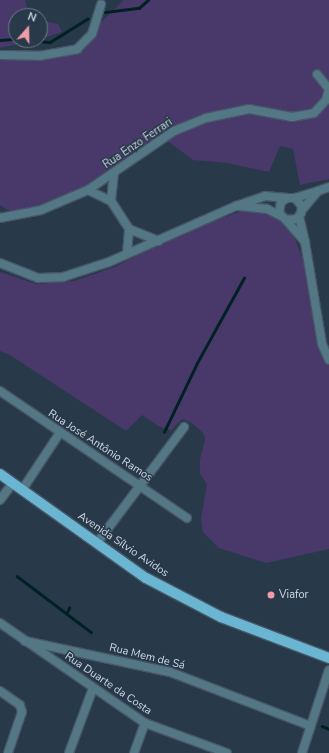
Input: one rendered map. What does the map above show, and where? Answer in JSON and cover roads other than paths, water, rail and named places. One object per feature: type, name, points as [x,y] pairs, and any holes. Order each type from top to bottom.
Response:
[{"type":"main road","name":"Avenida Sílvio Avidos","points":[[0,474],[146,578],[188,602],[221,617],[329,658]]},
{"type":"street","points":[[0,55],[39,56],[77,49],[92,34],[102,4]]},
{"type":"street","name":"Rua Enzo Ferrari","points":[[0,218],[41,210],[88,190],[174,131],[220,114],[249,109],[292,117],[314,113],[326,100],[329,89],[317,74]]},
{"type":"street","points":[[111,201],[114,173]]},
{"type":"street","points":[[283,218],[279,205],[291,198],[329,187]]},
{"type":"street","points":[[88,190],[111,201],[129,229],[159,241]]},
{"type":"street","points":[[283,218],[294,220],[318,191]]},
{"type":"street","points":[[0,263],[29,275],[51,279],[84,271],[159,241],[236,206],[265,196],[291,198],[300,203],[322,344],[329,360]]},
{"type":"street","points":[[236,206],[267,209],[283,218],[305,242]]},
{"type":"street","points":[[126,253],[129,229]]},
{"type":"street","name":"Rua José Antônio Ramos","points":[[0,391],[59,434],[188,518]]},
{"type":"street","points":[[96,543],[184,427]]},
{"type":"street","points":[[22,490],[59,434]]},
{"type":"street","points":[[0,500],[13,483]]},
{"type":"street","name":"Rua Mem de Sá","points":[[0,623],[25,641],[170,672],[311,726]]},
{"type":"street","name":"Rua Duarte da Costa","points":[[25,641],[145,723],[227,753]]},
{"type":"street","points":[[302,753],[329,670]]},
{"type":"street","points":[[69,753],[93,688]]},
{"type":"street","points":[[0,691],[20,705],[22,716],[8,753]]},
{"type":"street","points":[[134,753],[145,723]]},
{"type":"waterway","points":[[105,12],[139,8],[148,0]]},
{"type":"waterway","points":[[48,42],[87,19]]},
{"type":"waterway","points":[[0,40],[8,40]]},
{"type":"waterway","points":[[164,432],[197,363],[244,278]]},
{"type":"waterway","points":[[17,576],[91,632]]},
{"type":"waterway","points":[[66,614],[69,608]]},
{"type":"waterway","points":[[322,726],[329,729]]},
{"type":"place","name":"Viafor","points":[[271,595]]}]
